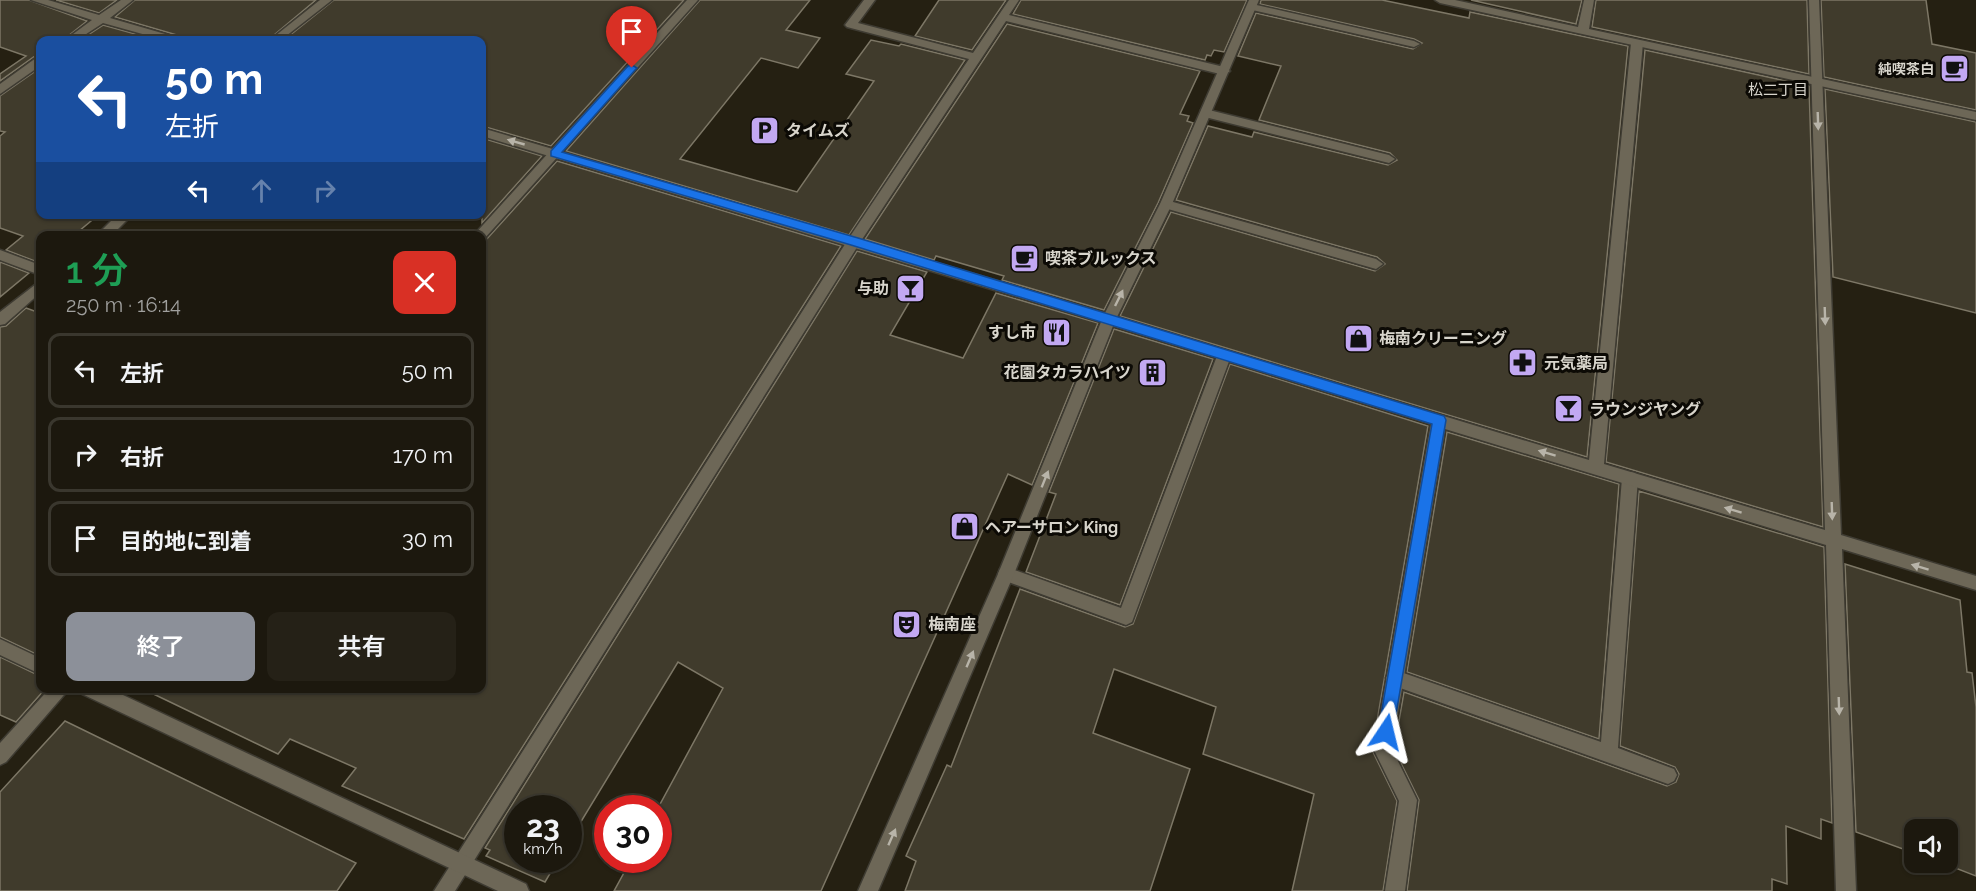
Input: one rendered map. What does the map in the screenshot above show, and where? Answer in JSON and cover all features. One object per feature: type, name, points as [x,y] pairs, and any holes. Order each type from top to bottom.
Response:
[{"type":"street","points":[[36,0],[161,36]]},
{"type":"street","points":[[76,36],[128,0]]},
{"type":"street","points":[[280,36],[327,0]]},
{"type":"street","points":[[484,231],[693,0]]},
{"type":"street","points":[[870,0],[852,25],[976,57]]},
{"type":"street","points":[[444,891],[854,241],[1014,0]]},
{"type":"street","points":[[1440,0],[1976,116]]},
{"type":"street","points":[[1583,32],[1589,0]]},
{"type":"street","points":[[1814,0],[1846,891]]},
{"type":"street","points":[[868,891],[1006,574],[1109,319],[1166,204],[1253,4],[1414,44]]},
{"type":"street","points":[[1003,17],[1224,71]]},
{"type":"street","points":[[1596,468],[1637,43]]},
{"type":"street","points":[[0,90],[36,65]]},
{"type":"street","points":[[1205,113],[1389,159]]},
{"type":"street","points":[[486,133],[854,241],[1224,356],[1976,583]]},
{"type":"street","points":[[1166,204],[1376,264]]},
{"type":"street","points":[[108,231],[121,219]]},
{"type":"street","points":[[0,255],[36,268]]},
{"type":"street","points":[[0,320],[36,289]]},
{"type":"street","points":[[1006,574],[1126,617],[1224,356]]},
{"type":"street","points":[[1395,891],[1408,800],[1383,750],[1439,420]]},
{"type":"street","points":[[1609,753],[1630,478]]},
{"type":"street","points":[[0,647],[36,664]]},
{"type":"street","points":[[1395,678],[1668,775]]},
{"type":"street","points":[[0,756],[57,693]]},
{"type":"street","points":[[99,693],[519,891]]},
{"type":"building","points":[[0,0],[29,0],[87,21],[68,36],[36,36],[36,56],[0,81],[0,74],[26,56],[0,47]]},
{"type":"building","points":[[56,0],[117,0],[99,13]]},
{"type":"building","points":[[135,0],[316,0],[273,36],[180,36],[115,17]]},
{"type":"building","points":[[334,0],[684,0],[551,146],[486,127],[486,36],[289,36]]},
{"type":"building","points":[[700,0],[810,0],[786,30],[820,38],[798,68],[761,58],[680,159],[797,192],[874,81],[846,74],[871,40],[899,46],[901,44],[965,60],[849,235],[566,151]]},
{"type":"building","points":[[939,0],[1006,0],[972,50],[915,36]]},
{"type":"building","points":[[1021,0],[1247,0],[1224,52],[1214,50],[1211,56],[1207,55],[1205,60],[1013,14]]},
{"type":"building","points":[[1261,0],[1382,0],[1469,18],[1470,12],[1628,46],[1587,457],[1120,316],[1171,212],[1375,271],[1385,264],[1377,257],[1176,200],[1208,126],[1252,137],[1254,132],[1388,165],[1397,160],[1390,153],[1259,120],[1281,66],[1238,56],[1256,13],[1413,49],[1422,43],[1414,39],[1260,4]]},
{"type":"building","points":[[1471,0],[1582,0],[1576,24]]},
{"type":"building","points":[[1596,0],[1807,0],[1809,74],[1592,27]]},
{"type":"building","points":[[1821,0],[1926,0],[1932,44],[1976,53],[1976,110],[1824,77]]},
{"type":"building","points":[[1007,24],[1200,71],[1180,114],[1189,116],[1187,121],[1193,123],[1158,203],[1104,310],[1002,280],[1004,276],[936,256],[934,260],[865,239]]},
{"type":"building","points":[[103,25],[143,36],[86,36]]},
{"type":"building","points":[[1645,50],[1809,86],[1823,527],[1606,462]]},
{"type":"building","points":[[36,71],[36,219],[91,221],[79,231],[36,231],[36,261],[6,250],[23,236],[0,228],[0,136],[5,132],[0,131],[0,96]]},
{"type":"building","points":[[1825,89],[1976,122],[1976,313],[1833,277]]},
{"type":"building","points":[[486,139],[542,156],[486,219]]},
{"type":"building","points":[[557,161],[841,246],[464,839],[342,786],[356,768],[290,739],[278,754],[151,693],[486,693],[486,240]]},
{"type":"building","points":[[857,251],[927,272],[890,335],[963,358],[996,293],[1098,323],[1032,485],[1008,474],[821,891],[614,891],[624,873],[672,873],[672,795],[665,795],[723,688],[678,662],[597,795],[594,795],[594,800],[582,820],[582,795],[518,795]]},
{"type":"building","points":[[0,262],[29,273],[0,297]]},
{"type":"building","points":[[26,308],[36,312],[36,654],[0,637],[0,327],[6,326]]},
{"type":"building","points":[[1114,329],[1213,359],[1120,605],[1026,572],[1056,494],[1049,492]]},
{"type":"building","points":[[1230,364],[1428,426],[1372,750],[1397,801],[1383,891],[1292,891],[1314,794],[1203,754],[1216,707],[1114,669],[1093,733],[1190,769],[1150,891],[905,891],[916,861],[906,856],[947,765],[951,767],[1020,589],[1125,627],[1133,624]]},
{"type":"building","points":[[1447,432],[1619,484],[1599,739],[1407,672]]},
{"type":"building","points":[[1639,491],[1824,547],[1832,823],[1821,819],[1821,839],[1786,826],[1787,884],[1772,879],[1772,891],[1407,891],[1419,800],[1394,749],[1404,692],[1667,786],[1676,782],[1679,774],[1675,767],[1620,746]]},
{"type":"building","points":[[1845,564],[1960,600],[1967,672],[1972,673],[1976,707],[1976,876],[1958,869],[1958,819],[1904,819],[1904,849],[1856,832]]},
{"type":"building","points":[[0,657],[36,674],[36,693],[42,693],[16,722],[0,715]]},
{"type":"building","points":[[65,721],[356,863],[337,891],[0,891],[0,792]]},
{"type":"building","points":[[504,818],[504,864],[486,856],[490,850],[485,848]]},
{"type":"building","points":[[525,873],[550,873],[545,882]]},
{"type":"place","name":"純喫茶白","points":[[1955,69]]},
{"type":"place","name":"タイムズ","points":[[765,130]]},
{"type":"place","name":"喫茶ブルックス","points":[[1024,258]]},
{"type":"place","name":"与助","points":[[910,288]]},
{"type":"place","name":"すし市","points":[[1057,332]]},
{"type":"place","name":"梅南クリーニング","points":[[1358,338]]},
{"type":"place","name":"元気薬局","points":[[1523,363]]},
{"type":"place","name":"花園タカラハイツ","points":[[1152,372]]},
{"type":"place","name":"ラウンジヤング","points":[[1568,409]]},
{"type":"place","name":"ヘアーサロン King","points":[[964,527]]},
{"type":"place","name":"梅南座","points":[[907,624]]},
{"type":"district","name":"松二丁目","points":[[1778,90]]},
{"type":"route","points":[[632,68],[555,153],[854,241],[1439,420],[1386,732]]}]
